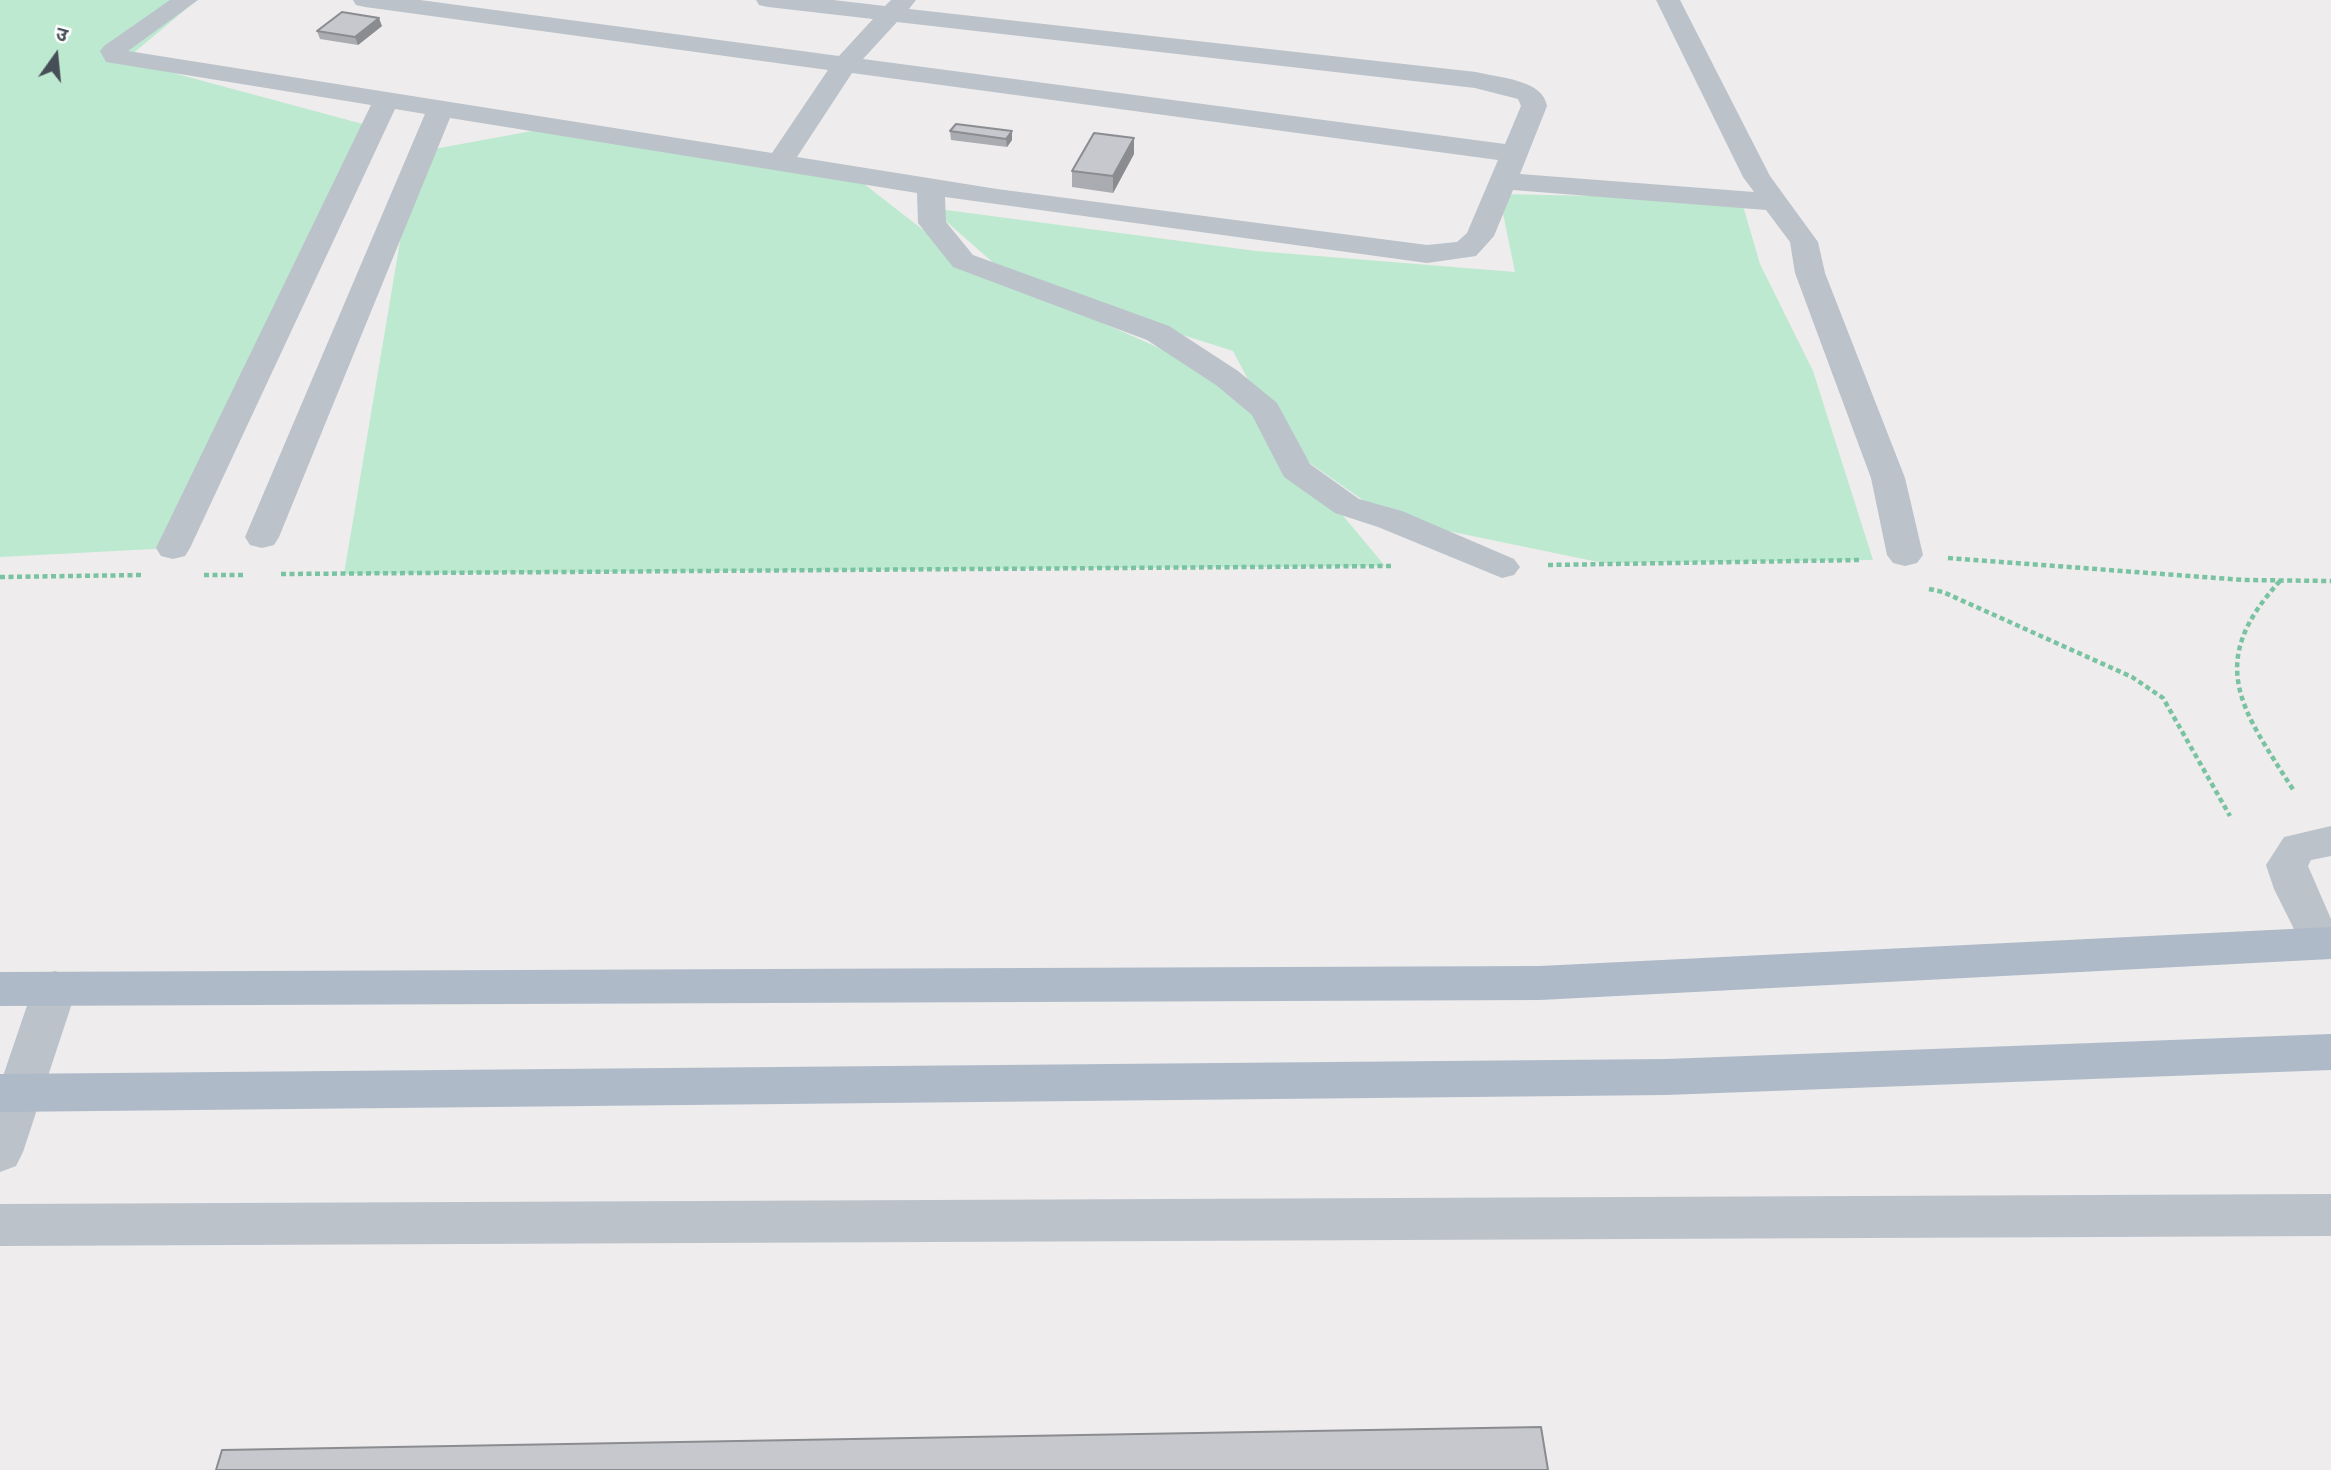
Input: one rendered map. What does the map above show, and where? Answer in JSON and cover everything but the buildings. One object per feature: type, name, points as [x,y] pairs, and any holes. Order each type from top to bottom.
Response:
[{"type":"main road","points":[[0,989],[1540,983],[2326,943]]},
{"type":"main road","points":[[10,1093],[1666,1077],[2331,1052]]},
{"type":"street","points":[[186,0],[113,51],[115,57],[931,186],[1251,232],[1444,254],[1466,250],[1480,236],[1532,118],[1533,99],[1516,88],[1476,79],[897,8],[768,0]]},
{"type":"street","points":[[365,0],[1517,154]]},
{"type":"street","points":[[1668,0],[1757,177],[1804,242],[1810,273],[1888,478],[1905,555]]},
{"type":"street","points":[[780,162],[844,65],[897,8]]},
{"type":"street","points":[[173,548],[386,101]]},
{"type":"street","points":[[262,537],[440,109]]},
{"type":"street","points":[[1504,181],[1775,202]]},
{"type":"street","points":[[931,186],[932,223],[963,261],[1158,333],[1227,377],[1266,410],[1297,470],[1347,506],[1390,519],[1502,568]]},
{"type":"street","points":[[2326,943],[2287,865],[2298,848],[2331,841]]},
{"type":"street","points":[[0,1152],[10,1093],[55,988]]},
{"type":"street","points":[[0,1225],[2331,1215]]},
{"type":"path","points":[[1502,568],[1873,559],[1880,554],[2280,581],[2331,582]]},
{"type":"path","points":[[275,575],[1398,566]]},
{"type":"path","points":[[0,577],[152,575]]},
{"type":"path","points":[[193,575],[248,575]]},
{"type":"path","points":[[2280,581],[2257,606],[2235,657],[2253,722],[2294,791]]},
{"type":"path","points":[[1921,587],[1943,592],[2132,677],[2164,698],[2230,816]]},
{"type":"green space","points":[[0,0],[197,0],[125,60],[374,127],[173,548],[0,557]]},
{"type":"green space","points":[[554,127],[850,173],[963,261],[1227,378],[1280,440],[1233,351],[1014,281],[931,208],[1256,251],[1515,272],[1499,194],[1741,199],[1760,264],[1813,371],[1873,560],[1603,563],[1390,519],[1284,445],[1385,566],[344,574],[410,182],[423,151]]}]
